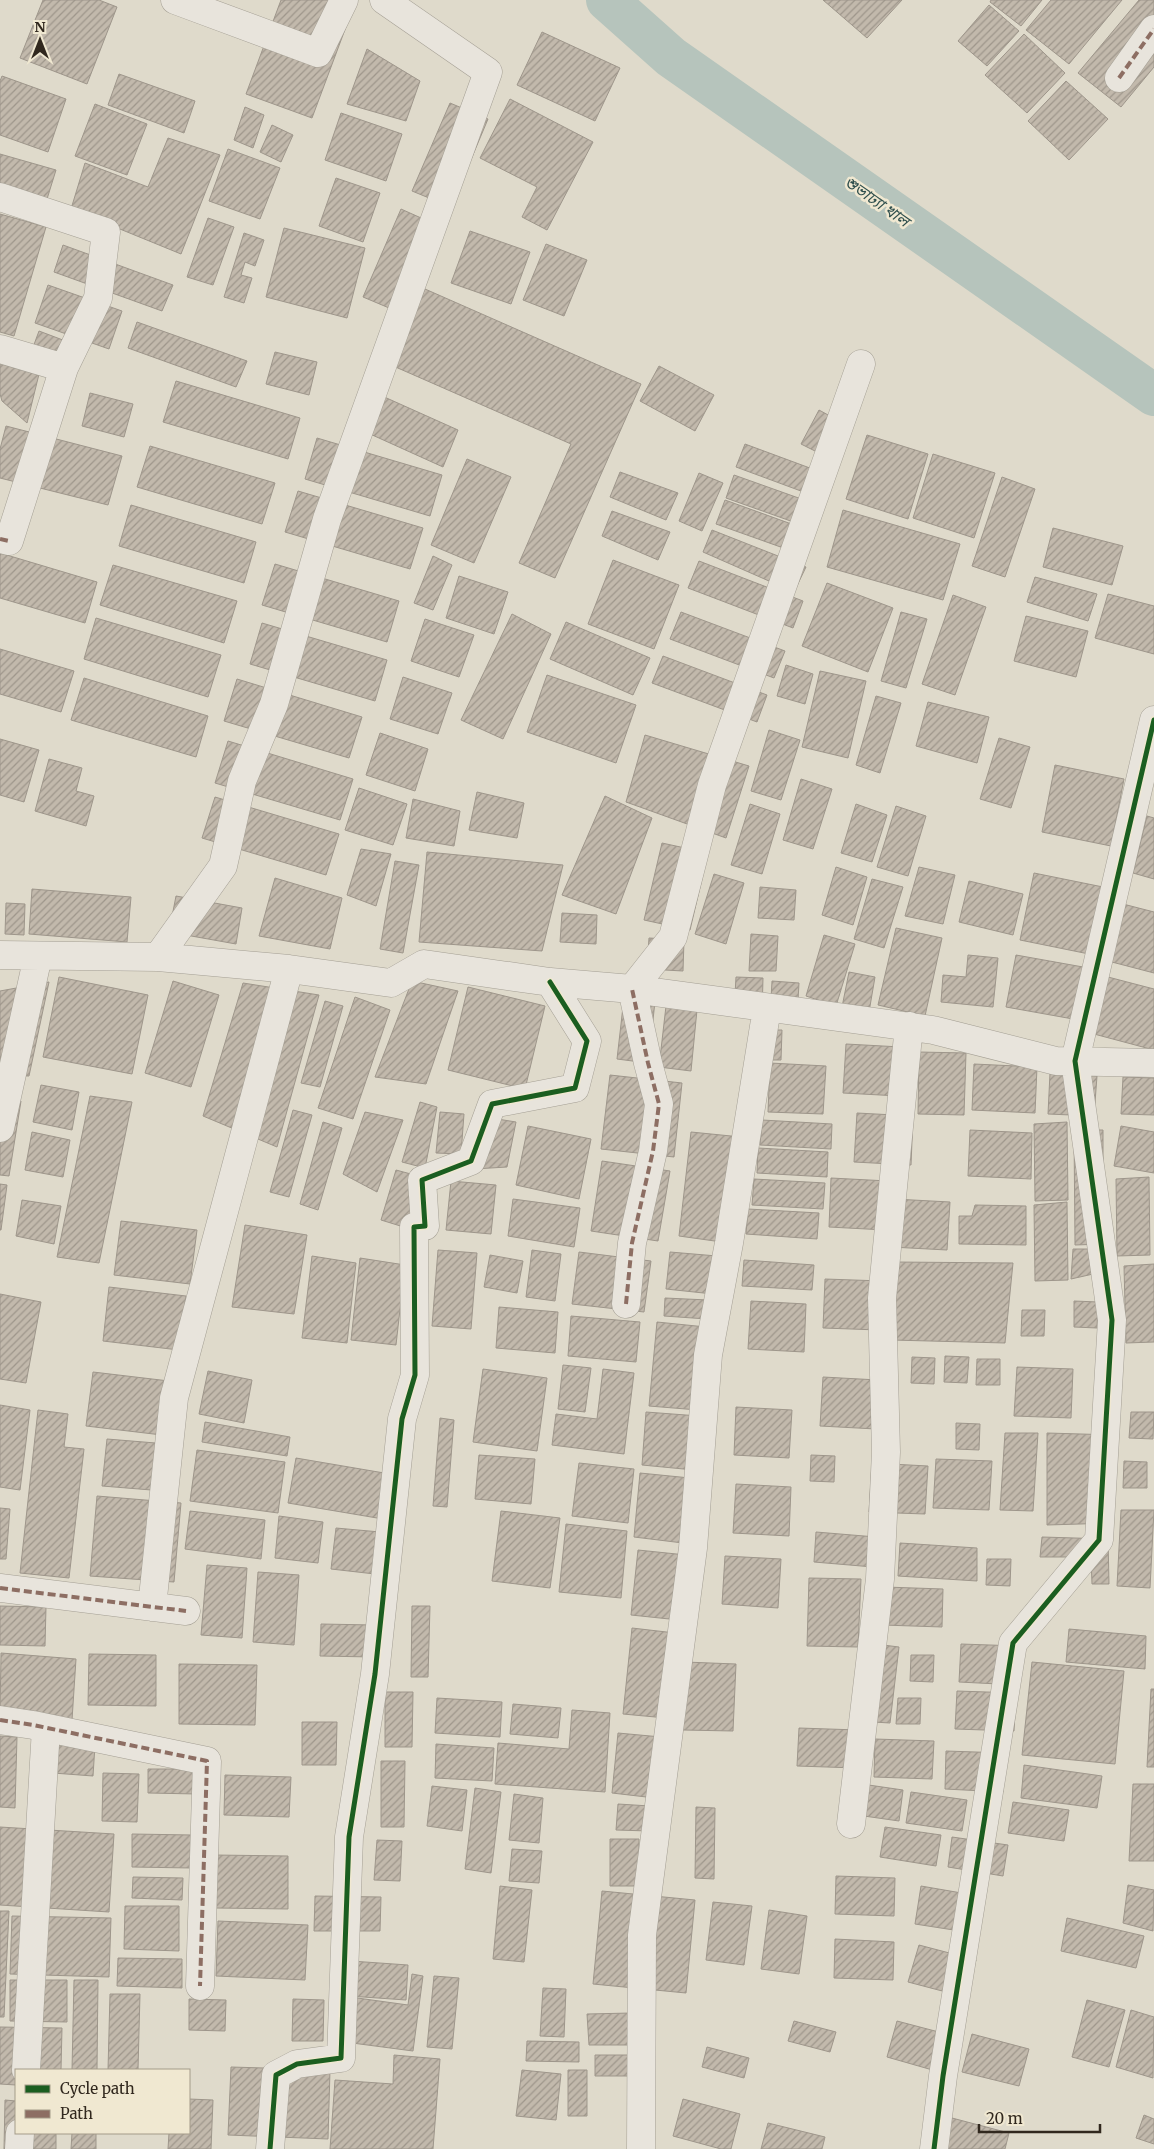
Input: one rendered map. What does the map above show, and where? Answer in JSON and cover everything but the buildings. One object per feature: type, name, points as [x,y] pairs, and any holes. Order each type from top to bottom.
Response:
[{"type":"street","points":[[175,0],[318,53],[344,0]]},
{"type":"street","points":[[158,957],[223,866],[242,781],[274,704],[327,519],[488,72],[384,0]]},
{"type":"street","points":[[1119,78],[1154,29]]},
{"type":"street","points":[[0,198],[106,232],[98,298],[64,368],[9,541],[0,539]]},
{"type":"street","points":[[0,350],[64,368]]},
{"type":"street","points":[[632,990],[673,937],[712,785],[860,364]]},
{"type":"street","points":[[934,2149],[943,2076],[1013,1643],[1099,1540],[1112,1320],[1075,1061],[1154,720]]},
{"type":"street","points":[[0,955],[158,957],[289,969],[391,983],[424,964],[550,982],[632,990],[909,1026],[933,1030],[1056,1061],[1154,1062]]},
{"type":"street","points":[[0,1128],[38,956]]},
{"type":"street","points":[[152,1607],[174,1398],[289,969]]},
{"type":"street","points":[[270,2149],[276,2075],[297,2064],[341,2058],[349,1837],[375,1674],[402,1419],[416,1375],[414,1227],[425,1226],[422,1180],[471,1161],[492,1104],[575,1088],[587,1041],[550,982]]},
{"type":"street","points":[[626,1304],[632,1242],[653,1150],[659,1104],[632,990]]},
{"type":"street","points":[[641,2149],[642,1935],[677,1682],[693,1548],[708,1355],[729,1242],[767,1008]]},
{"type":"street","points":[[851,1824],[880,1580],[886,1452],[882,1298],[909,1026]]},
{"type":"street","points":[[0,1588],[186,1611]]},
{"type":"street","points":[[0,1720],[207,1761],[200,1986]]},
{"type":"street","points":[[26,2069],[46,1728]]},
{"type":"street","points":[[18,2149],[20,2134]]},
{"type":"waterway","name":"শুভাঢ্যা খাল","points":[[607,0],[671,57],[1154,395]]},
{"type":"marked path","points":[[1119,78],[1154,29]]},
{"type":"marked path","points":[[0,539],[9,541]]},
{"type":"marked path","points":[[626,1304],[632,1243],[653,1151],[659,1104],[632,989]]},
{"type":"marked path","points":[[0,1588],[186,1611]]},
{"type":"marked path","points":[[0,1720],[33,1725],[207,1761],[200,1986]]},
{"type":"cycle path","points":[[934,2149],[943,2076],[1013,1643],[1099,1540],[1112,1320],[1075,1061],[1154,720]]},
{"type":"cycle path","points":[[270,2149],[276,2075],[297,2064],[341,2058],[349,1837],[375,1674],[402,1419],[415,1375],[414,1227],[425,1226],[422,1180],[471,1161],[492,1104],[575,1088],[587,1041],[550,982]]}]
